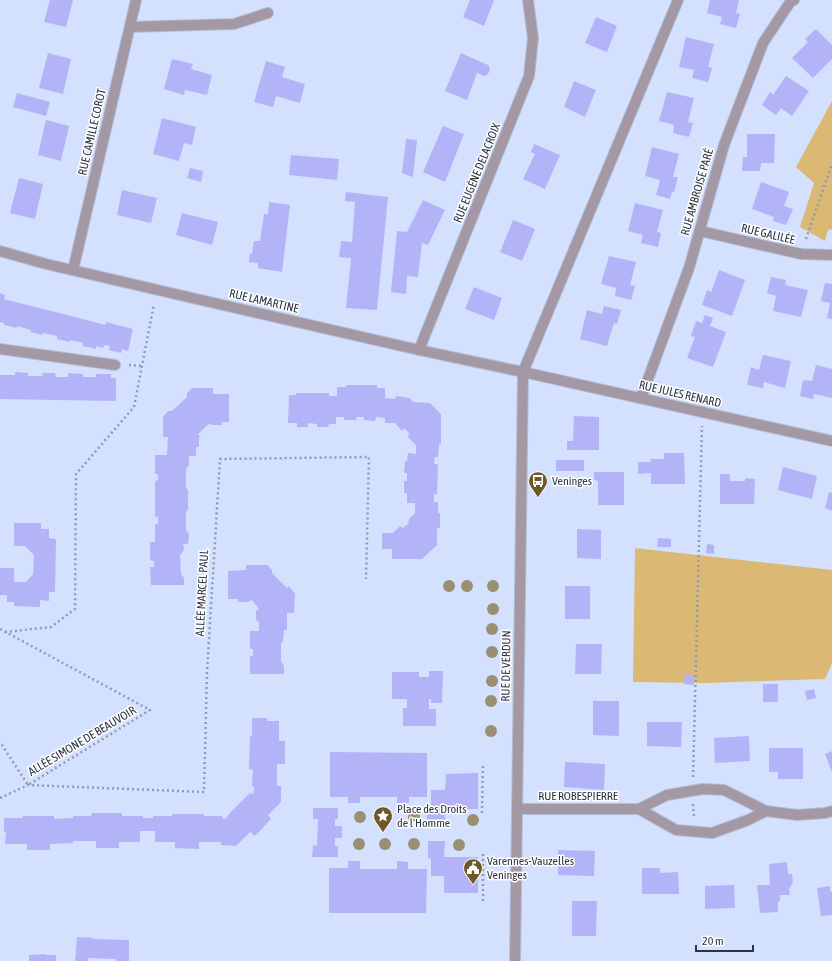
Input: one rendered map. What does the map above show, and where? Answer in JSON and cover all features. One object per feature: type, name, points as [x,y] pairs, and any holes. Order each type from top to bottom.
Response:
[{"type":"street","name":"RUE CAMILLE COROT","points":[[73,270],[136,0]]},
{"type":"street","name":"RUE EUGÈNE DELACROIX","points":[[419,350],[529,76],[533,38],[528,0]]},
{"type":"street","points":[[523,372],[678,0]]},
{"type":"street","name":"RUE AMBROISE PARÉ","points":[[641,398],[689,268],[724,145],[762,44],[791,1],[794,0]]},
{"type":"street","points":[[130,27],[234,24],[268,13]]},
{"type":"street","name":"RUE GALILÉE","points":[[700,231],[800,254],[832,255]]},
{"type":"street","name":"RUE LAMARTINE","points":[[0,251],[46,264],[157,290],[419,350],[523,372]]},
{"type":"street","points":[[0,349],[115,365]]},
{"type":"street","name":"RUE JULES RENARD","points":[[523,372],[832,441]]},
{"type":"street","name":"RUE DE VERDUN","points":[[515,961],[523,372]]},
{"type":"street","name":"RUE ROBESPIERRE","points":[[517,809],[640,809],[667,795],[703,789],[724,790],[766,811],[797,814],[825,813],[832,811]]},
{"type":"street","points":[[640,809],[676,830],[712,833],[748,820],[766,811]]},
{"type":"path","points":[[800,254],[832,164]]},
{"type":"path","points":[[5,632],[51,627],[75,609],[76,474],[134,407],[157,290]]},
{"type":"path","points":[[694,831],[693,791],[702,412]]},
{"type":"path","name":"ALLÉE MARCEL PAUL","points":[[0,798],[28,785],[204,792],[207,672],[220,459],[370,457],[366,579]]},
{"type":"path","name":"ALLÉE SIMONE DE BEAUVOIR","points":[[0,629],[150,710],[28,785],[0,742]]},
{"type":"path","points":[[482,813],[483,763]]},
{"type":"path","points":[[483,851],[483,901]]},
{"type":"shaded area","points":[[832,101],[832,229],[828,230],[825,241],[800,227],[814,183],[796,167]]},
{"type":"shaded area","points":[[635,548],[832,570],[832,663],[825,679],[705,683],[633,682]]},
{"type":"building","points":[[50,0],[73,0],[66,27],[44,22]]},
{"type":"building","points":[[470,0],[494,0],[484,26],[463,17]]},
{"type":"building","points":[[710,0],[739,0],[736,13],[740,14],[736,28],[720,24],[722,17],[707,13]]},
{"type":"building","points":[[596,17],[617,26],[607,52],[585,43]]},
{"type":"building","points":[[816,29],[832,45],[832,59],[813,78],[792,58],[808,42],[805,39]]},
{"type":"building","points":[[686,37],[714,44],[708,66],[712,68],[708,82],[692,78],[694,70],[679,67]]},
{"type":"building","points":[[48,53],[71,59],[63,94],[39,88]]},
{"type":"building","points":[[461,53],[488,65],[490,69],[488,74],[484,76],[477,73],[467,100],[445,91]]},
{"type":"building","points":[[172,59],[193,64],[191,69],[212,75],[207,95],[185,90],[184,95],[164,89]]},
{"type":"building","points":[[266,61],[285,67],[282,77],[305,84],[300,103],[276,96],[273,107],[254,102]]},
{"type":"building","points":[[786,76],[809,91],[792,116],[781,108],[776,115],[762,105],[770,92],[773,95]]},
{"type":"building","points":[[574,81],[596,90],[585,117],[564,107]]},
{"type":"building","points":[[667,92],[694,98],[688,122],[693,123],[689,137],[673,133],[674,125],[659,121]]},
{"type":"building","points":[[17,93],[50,102],[46,116],[13,107]]},
{"type":"building","points":[[162,118],[196,127],[192,145],[184,143],[179,161],[153,154]]},
{"type":"building","points":[[46,120],[69,126],[61,161],[38,155]]},
{"type":"building","points":[[443,126],[464,134],[445,182],[423,172]]},
{"type":"building","points":[[747,134],[775,134],[774,163],[761,163],[760,171],[742,171],[743,157],[747,157]]},
{"type":"building","points":[[406,139],[417,140],[413,177],[402,173]]},
{"type":"building","points":[[534,144],[560,155],[545,189],[523,179],[535,154],[531,152]]},
{"type":"building","points":[[652,147],[679,154],[673,177],[678,177],[674,192],[672,192],[670,199],[656,195],[660,180],[645,176]]},
{"type":"building","points":[[291,155],[339,159],[337,180],[289,175]]},
{"type":"building","points":[[190,168],[203,171],[201,182],[187,178]]},
{"type":"building","points":[[19,178],[43,184],[35,219],[10,213]]},
{"type":"building","points":[[761,182],[789,192],[784,206],[793,209],[786,225],[773,221],[774,217],[752,209]]},
{"type":"building","points":[[122,190],[157,198],[151,223],[117,215]]},
{"type":"building","points":[[346,192],[388,197],[377,310],[346,308],[351,258],[339,257],[341,241],[352,242],[355,202],[345,201]]},
{"type":"building","points":[[423,200],[445,210],[428,245],[422,243],[418,277],[407,276],[406,294],[391,292],[397,231],[407,232]]},
{"type":"building","points":[[269,202],[290,205],[282,272],[258,268],[258,263],[249,262],[254,241],[260,241],[264,214],[268,214]]},
{"type":"building","points":[[635,203],[663,210],[657,232],[661,233],[658,247],[641,243],[643,235],[628,231]]},
{"type":"building","points":[[182,213],[218,222],[212,245],[176,235]]},
{"type":"building","points":[[513,220],[535,229],[522,261],[500,252]]},
{"type":"building","points":[[609,256],[636,262],[630,285],[635,286],[631,300],[615,296],[616,288],[601,284]]},
{"type":"building","points":[[719,270],[745,280],[732,316],[702,305],[707,290],[711,292]]},
{"type":"building","points":[[771,277],[786,280],[785,285],[808,290],[801,317],[773,311],[776,296],[767,293]]},
{"type":"building","points":[[825,283],[832,284],[832,319],[827,318],[830,303],[821,301]]},
{"type":"building","points":[[474,287],[502,298],[494,320],[465,309]]},
{"type":"building","points":[[0,293],[5,295],[4,299],[106,325],[106,322],[133,329],[128,351],[122,349],[121,353],[109,350],[110,346],[104,345],[103,348],[96,346],[96,349],[83,346],[83,343],[57,339],[57,336],[43,333],[42,335],[30,332],[31,330],[17,326],[17,328],[4,325],[4,323],[0,322]]},
{"type":"building","points":[[604,306],[621,310],[617,324],[614,323],[607,346],[580,339],[587,310],[602,314]]},
{"type":"building","points":[[705,315],[713,318],[710,326],[726,332],[713,367],[687,358],[695,337],[691,336],[696,321],[702,323]]},
{"type":"building","points":[[763,355],[791,361],[785,388],[764,382],[763,388],[747,385],[751,367],[759,370]]},
{"type":"building","points":[[816,365],[832,369],[832,398],[814,394],[813,399],[800,396],[803,380],[812,381]]},
{"type":"building","points":[[15,372],[28,373],[28,376],[43,376],[42,373],[55,373],[56,377],[68,377],[68,373],[83,374],[83,377],[96,377],[96,374],[111,374],[111,378],[116,378],[116,401],[0,399],[0,375],[15,375]]},
{"type":"building","points":[[346,385],[377,385],[377,388],[385,388],[385,398],[395,399],[396,396],[410,398],[413,402],[430,403],[441,414],[441,444],[439,444],[438,457],[435,457],[434,464],[438,464],[437,494],[434,494],[434,502],[438,502],[440,527],[437,529],[437,545],[422,559],[392,559],[392,549],[382,549],[382,533],[393,533],[400,526],[403,528],[409,523],[408,520],[415,513],[415,503],[407,503],[407,493],[404,493],[404,481],[407,481],[407,473],[404,473],[405,461],[407,461],[408,453],[416,454],[416,445],[408,437],[409,433],[404,428],[402,431],[395,423],[385,423],[385,418],[376,417],[375,421],[364,420],[364,417],[356,417],[357,420],[344,420],[344,417],[336,417],[336,424],[329,424],[328,427],[317,427],[317,424],[308,423],[308,427],[297,427],[297,423],[288,423],[289,395],[296,395],[296,393],[329,393],[329,396],[337,396],[337,387],[346,387]]},
{"type":"building","points":[[192,388],[213,388],[213,394],[229,394],[229,422],[222,422],[222,425],[212,425],[210,423],[198,434],[200,436],[199,447],[196,447],[196,456],[189,456],[189,465],[186,469],[188,509],[186,512],[186,530],[189,534],[188,544],[183,544],[184,550],[180,555],[181,574],[184,578],[184,585],[151,585],[150,567],[154,567],[154,561],[150,560],[150,542],[155,542],[155,524],[158,524],[158,516],[155,517],[155,481],[158,480],[158,474],[155,474],[155,455],[167,455],[168,437],[163,437],[163,417],[168,411],[172,411],[187,397],[187,393]]},
{"type":"building","points":[[574,416],[599,417],[599,450],[567,450],[567,441],[573,441]]},
{"type":"building","points":[[664,453],[684,453],[685,484],[651,484],[651,473],[638,474],[638,462],[651,462],[650,459],[664,459]]},
{"type":"building","points":[[556,460],[584,460],[584,471],[556,471]]},
{"type":"building","points":[[783,467],[817,476],[812,499],[778,490]]},
{"type":"building","points":[[594,472],[624,472],[624,505],[598,505],[598,481],[594,480]]},
{"type":"building","points":[[720,474],[730,474],[730,481],[745,481],[745,478],[755,479],[754,504],[720,504]]},
{"type":"building","points":[[829,492],[832,493],[832,511],[825,508]]},
{"type":"building","points":[[14,523],[41,523],[41,529],[49,529],[49,538],[56,539],[55,592],[49,592],[49,601],[40,600],[40,607],[14,606],[14,602],[7,602],[7,595],[0,595],[0,568],[14,568],[14,582],[26,582],[33,574],[34,555],[25,546],[14,546]]},
{"type":"building","points":[[577,529],[601,530],[601,559],[577,558]]},
{"type":"building","points":[[658,538],[671,539],[671,547],[657,547]]},
{"type":"building","points":[[707,544],[714,545],[714,554],[706,553]]},
{"type":"building","points":[[246,565],[267,565],[272,570],[272,573],[287,588],[289,586],[295,594],[294,613],[287,613],[287,630],[284,630],[281,644],[281,661],[284,666],[284,674],[250,674],[250,656],[253,656],[253,649],[250,649],[250,631],[259,631],[259,622],[256,620],[256,611],[259,609],[252,600],[248,602],[238,602],[238,599],[228,599],[228,571],[246,570]]},
{"type":"building","points":[[565,586],[590,586],[590,619],[565,619]]},
{"type":"building","points":[[576,644],[602,644],[601,674],[575,674]]},
{"type":"building","points":[[429,671],[443,671],[442,703],[431,703],[431,699],[429,699],[429,709],[436,709],[436,726],[403,726],[403,708],[407,708],[407,699],[392,699],[392,672],[419,672],[419,677],[429,677]]},
{"type":"building","points":[[685,674],[694,675],[694,685],[684,684]]},
{"type":"building","points":[[763,684],[778,684],[778,702],[763,702]]},
{"type":"building","points":[[814,689],[816,698],[807,700],[805,691]]},
{"type":"building","points":[[593,701],[619,701],[619,736],[593,735]]},
{"type":"building","points":[[252,718],[267,718],[267,721],[279,721],[279,741],[285,741],[285,764],[277,764],[277,786],[281,786],[281,802],[268,815],[271,819],[255,836],[250,832],[236,846],[221,845],[221,842],[199,842],[199,849],[175,848],[175,842],[155,842],[155,831],[140,831],[140,842],[119,842],[119,848],[96,848],[96,841],[73,841],[73,843],[50,844],[50,850],[27,850],[27,844],[5,844],[6,832],[4,832],[4,818],[22,818],[23,816],[54,816],[54,819],[73,818],[73,816],[91,816],[92,813],[122,813],[122,816],[143,816],[143,818],[153,818],[153,816],[172,816],[172,814],[204,814],[204,816],[222,816],[222,818],[226,819],[250,793],[253,794],[254,791],[254,787],[252,786],[253,770],[249,769]]},
{"type":"building","points":[[647,722],[682,722],[681,747],[647,746]]},
{"type":"building","points":[[749,736],[750,761],[715,763],[714,738]]},
{"type":"building","points":[[769,748],[803,748],[803,779],[778,779],[778,772],[769,772]]},
{"type":"building","points":[[832,751],[832,772],[825,754]]},
{"type":"building","points":[[330,752],[427,753],[427,797],[409,797],[409,803],[397,803],[397,797],[360,797],[360,803],[348,803],[348,797],[330,797]]},
{"type":"building","points":[[565,762],[605,764],[604,790],[564,787]]},
{"type":"building","points":[[478,773],[478,809],[445,809],[445,825],[427,825],[427,807],[431,807],[431,790],[445,790],[446,774]]},
{"type":"building","points":[[313,808],[338,808],[338,819],[335,819],[335,826],[342,826],[342,838],[335,838],[335,846],[338,846],[338,857],[312,857],[313,845],[317,846],[318,819],[313,819]]},
{"type":"building","points":[[428,841],[445,841],[444,857],[478,857],[478,893],[444,893],[444,876],[431,876],[431,859],[428,858]]},
{"type":"building","points":[[558,850],[595,851],[594,876],[558,875]]},
{"type":"building","points":[[348,861],[360,861],[360,869],[397,869],[397,861],[408,862],[408,869],[427,869],[426,913],[329,913],[329,868],[348,868]]},
{"type":"building","points":[[787,862],[788,874],[792,874],[793,882],[789,889],[790,895],[780,895],[778,912],[760,913],[757,885],[770,885],[769,864]]},
{"type":"building","points":[[642,868],[660,868],[660,873],[678,872],[679,894],[642,894]]},
{"type":"building","points":[[734,885],[735,908],[705,909],[705,886]]},
{"type":"building","points":[[830,886],[830,892],[832,891],[832,915],[821,916],[817,888]]},
{"type":"building","points":[[572,901],[597,901],[596,936],[572,936]]},
{"type":"building","points":[[77,937],[129,940],[129,961],[88,958],[88,961],[75,961]]},
{"type":"building","points":[[29,955],[56,955],[56,961],[29,961]]},
{"type":"place","name":"Veninges","points":[[538,498]]},
{"type":"place","name":"Place des Droits de l'Homme","points":[[383,833]]},
{"type":"place","name":"Varennes-Vauzelles Veninges","points":[[473,885]]}]
